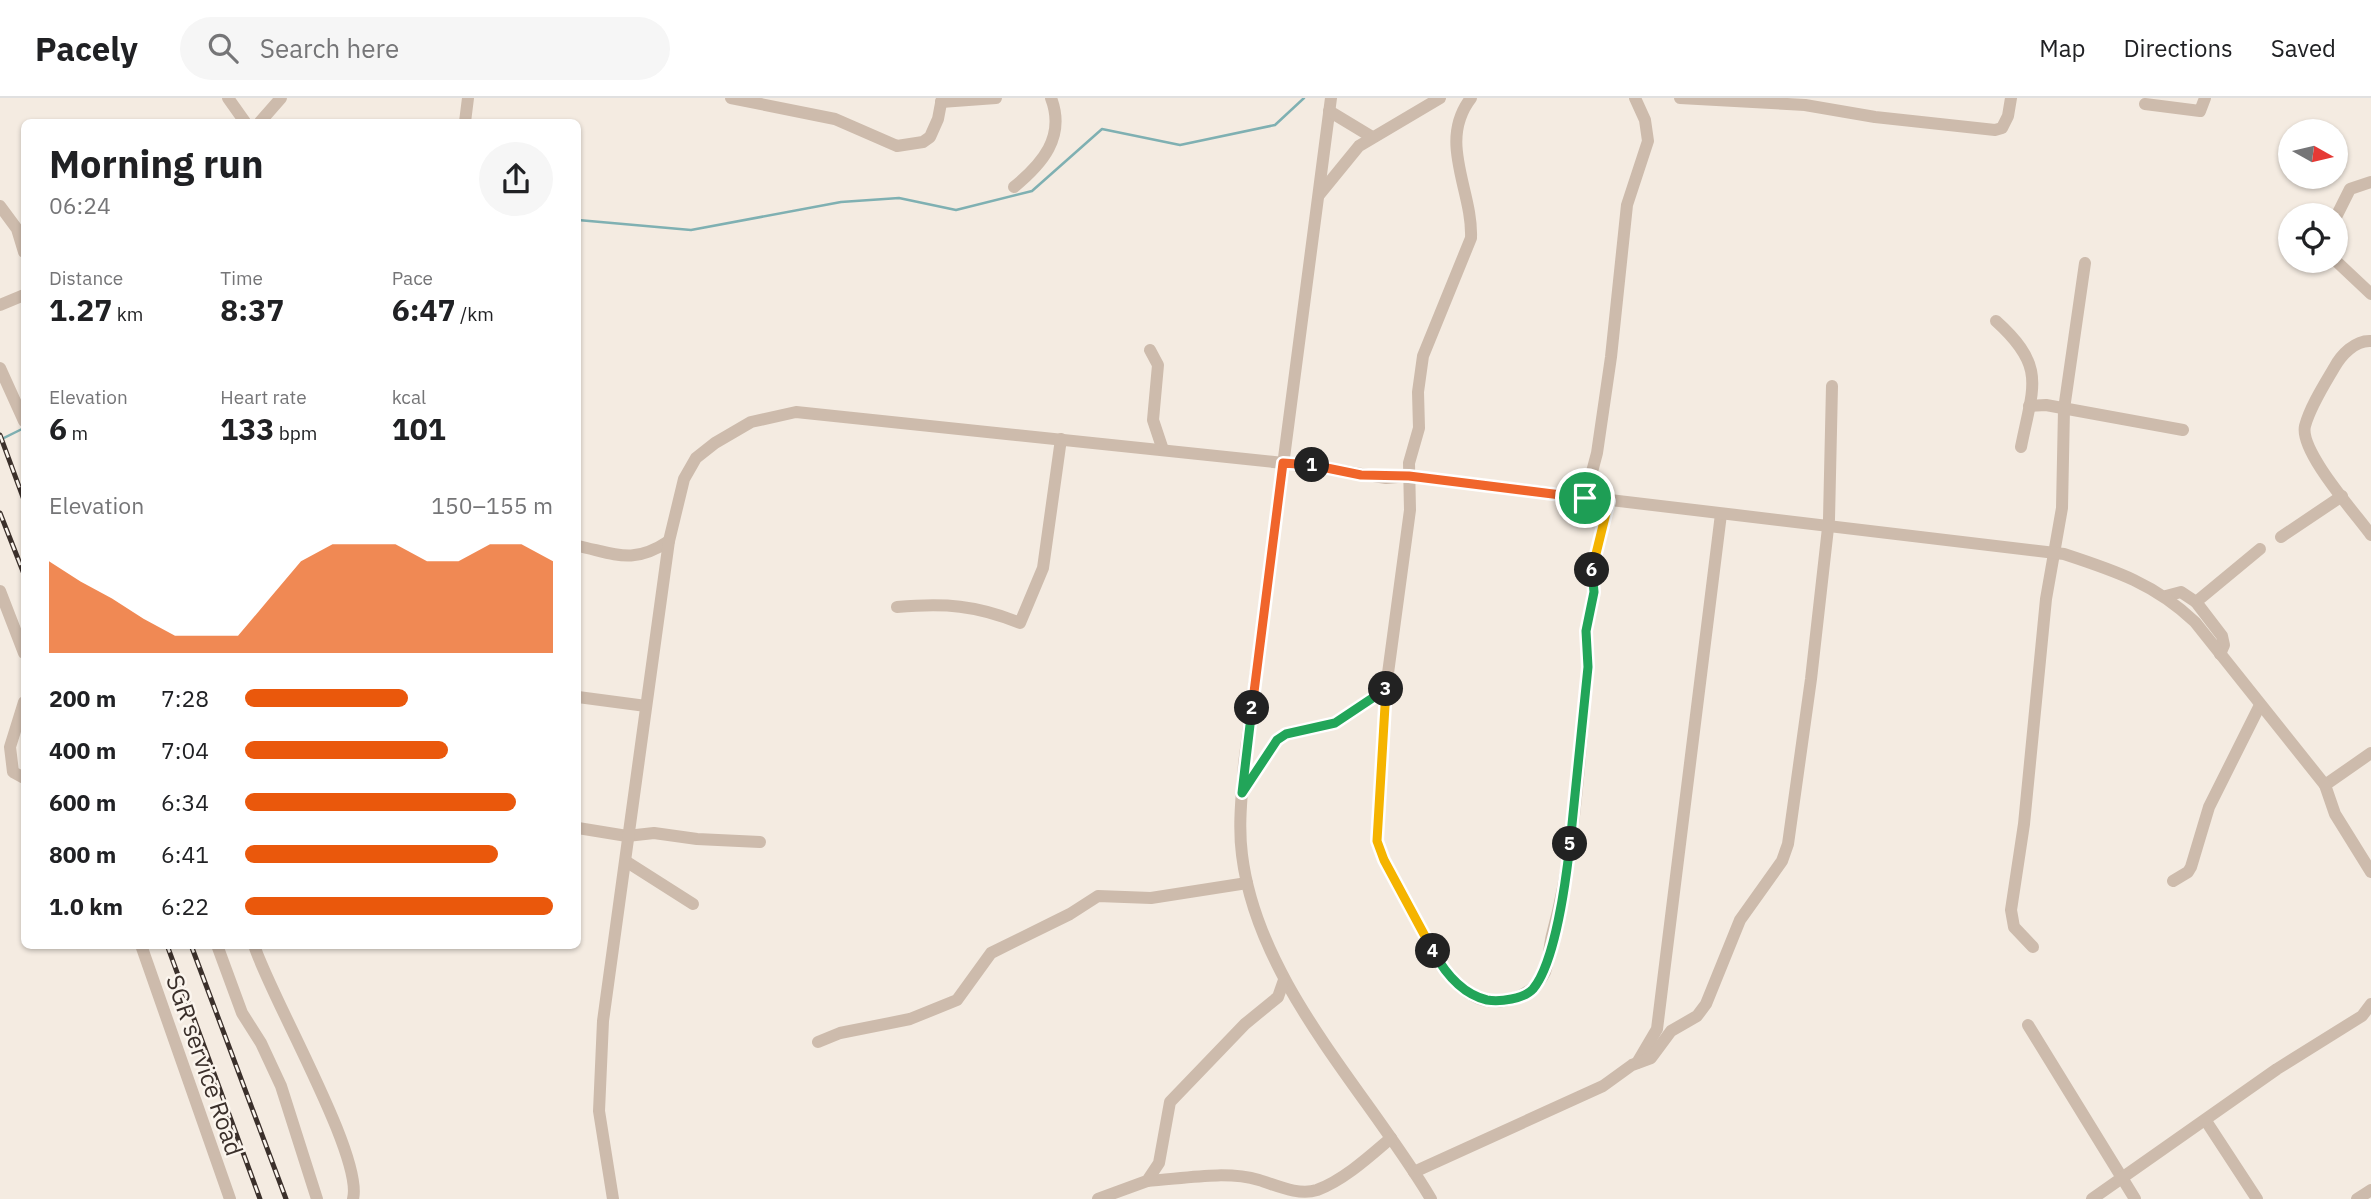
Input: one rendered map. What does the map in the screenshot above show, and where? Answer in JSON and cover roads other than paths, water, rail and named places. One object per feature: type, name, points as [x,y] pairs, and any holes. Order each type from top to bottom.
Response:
[{"type":"street","points":[[228,98],[242,119]]},
{"type":"street","points":[[264,119],[281,98]]},
{"type":"street","points":[[465,119],[468,98]]},
{"type":"street","points":[[731,98],[835,119],[897,146],[923,142],[930,137],[939,119],[941,100],[996,98]]},
{"type":"street","points":[[1014,187],[1038,168],[1046,157],[1057,117],[1051,98]]},
{"type":"street","points":[[1318,195],[1345,161],[1372,137],[1440,98]]},
{"type":"street","points":[[1471,98],[1455,125],[1458,171],[1471,221],[1471,238],[1426,344],[1418,393],[1419,428],[1410,453],[1410,510],[1387,688],[1377,841],[1384,860],[1450,977],[1473,996],[1491,1001],[1517,998],[1531,992],[1544,973],[1564,890],[1588,667],[1586,631],[1594,592],[1593,558],[1609,501]]},
{"type":"street","points":[[1585,498],[1597,453],[1611,357],[1623,228],[1630,195],[1648,141],[1645,120],[1635,98]]},
{"type":"street","points":[[1680,98],[1784,101],[1994,130],[2002,128],[2008,116],[2011,98]]},
{"type":"street","points":[[2145,104],[2200,111],[2205,98]]},
{"type":"street","points":[[1330,104],[1372,137]]},
{"type":"street","points":[[1330,104],[1307,302],[1283,463],[1242,793],[1241,841],[1247,883],[1284,980],[1431,1199]]},
{"type":"street","points":[[2343,203],[2350,189],[2371,182]]},
{"type":"street","points":[[0,206],[17,229],[21,242]]},
{"type":"street","points":[[2033,947],[2014,927],[2011,910],[2025,815],[2046,599],[2062,508],[2064,409],[2085,262]]},
{"type":"street","points":[[2348,268],[2371,292]]},
{"type":"street","points":[[0,304],[21,296]]},
{"type":"street","points":[[1996,321],[2015,338],[2031,366],[2034,384],[2021,447]]},
{"type":"street","points":[[2371,341],[2350,348],[2338,361],[2305,425],[2308,446],[2371,535]]},
{"type":"street","points":[[1150,350],[1157,365],[1153,420],[1163,450]]},
{"type":"street","points":[[0,368],[21,414]]},
{"type":"street","points":[[1414,1172],[1603,1086],[1637,1063],[1651,1058],[1671,1031],[1697,1016],[1706,1004],[1740,920],[1785,855],[1811,679],[1828,527],[1832,386]]},
{"type":"street","points":[[2029,406],[2038,404],[2183,429]]},
{"type":"street","points":[[613,1199],[600,1124],[599,1072],[603,1021],[627,862],[627,836],[669,541],[684,479],[696,458],[715,443],[751,422],[796,412],[1283,463],[1385,478],[1409,476],[2054,552],[2116,571],[2166,596],[2194,622],[2325,785],[2335,814],[2371,872]]},
{"type":"street","points":[[897,607],[938,603],[986,609],[1020,623],[1042,568],[1061,439]]},
{"type":"street","points":[[2281,537],[2342,496]]},
{"type":"street","points":[[1637,1063],[1657,1029],[1721,514]]},
{"type":"street","points":[[581,546],[632,557],[645,556],[669,541]]},
{"type":"street","points":[[2196,602],[2260,549]]},
{"type":"street","points":[[0,591],[21,645]]},
{"type":"street","points":[[2166,596],[2181,592],[2196,602],[2222,636],[2224,648],[2220,654]]},
{"type":"street","points":[[1242,793],[1277,740],[1286,734],[1335,723],[1387,688]]},
{"type":"street","points":[[581,697],[646,706]]},
{"type":"street","points":[[2173,881],[2188,872],[2191,867],[2209,807],[2260,705]]},
{"type":"street","points":[[12,774],[10,747],[21,712]]},
{"type":"street","points":[[2325,785],[2371,754]]},
{"type":"street","points":[[581,828],[627,836],[654,833],[696,839],[760,842]]},
{"type":"street","points":[[627,862],[693,904]]},
{"type":"street","points":[[818,1042],[840,1033],[910,1019],[957,1000],[991,953],[1070,914],[1098,896],[1144,898],[1247,883]]},
{"type":"street","name":"SGR service Road","points":[[142,949],[230,1199]]},
{"type":"street","points":[[219,949],[242,1013],[261,1043],[281,1086],[317,1199]]},
{"type":"street","points":[[256,949],[341,1140],[356,1188],[353,1199]]},
{"type":"street","points":[[1147,1181],[1159,1163],[1170,1102],[1245,1024],[1274,1001],[1284,980]]},
{"type":"street","points":[[2092,1199],[2277,1069],[2362,1016],[2371,1004]]},
{"type":"street","points":[[2362,1016],[2371,1027]]},
{"type":"street","points":[[2028,1024],[2135,1199]]},
{"type":"street","points":[[2206,1121],[2257,1199]]},
{"type":"street","points":[[1098,1199],[1147,1181],[1234,1177],[1256,1179],[1296,1191],[1315,1191],[1346,1173],[1391,1138]]},
{"type":"street","points":[[2357,1199],[2371,1190]]},
{"type":"waterway","points":[[581,220],[691,230],[841,202],[899,198],[956,210],[1032,191],[1102,129],[1180,145],[1275,125],[1304,98]]},
{"type":"waterway","points":[[0,440],[21,430]]},
{"type":"railway","points":[[0,435],[21,492]]},
{"type":"railway","points":[[0,513],[21,566]]},
{"type":"railway","points":[[168,949],[260,1199]]},
{"type":"railway","points":[[192,949],[286,1199]]}]
